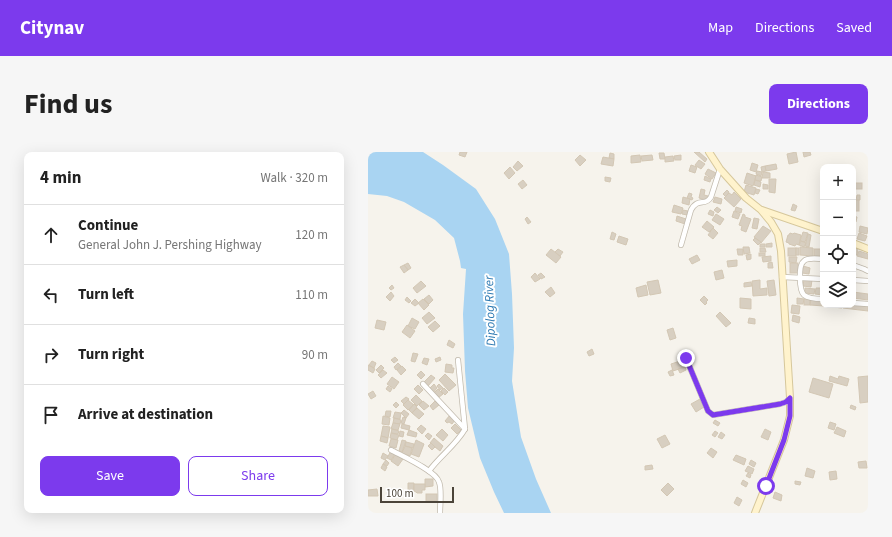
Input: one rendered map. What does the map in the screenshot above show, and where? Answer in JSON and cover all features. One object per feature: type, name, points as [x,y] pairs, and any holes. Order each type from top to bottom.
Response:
[{"type":"main road","points":[[709,152],[720,169],[746,198],[761,210],[771,222],[778,234],[790,416],[784,440],[755,513]]},
{"type":"main road","points":[[761,210],[820,230]]},
{"type":"main road","points":[[856,245],[868,250]]},
{"type":"street","points":[[681,245],[694,205],[709,201],[720,169]]},
{"type":"street","points":[[820,259],[808,259],[801,264],[800,269],[800,278],[804,295],[820,299]]},
{"type":"street","points":[[856,266],[868,272]]},
{"type":"street","points":[[782,277],[820,278]]},
{"type":"street","points":[[856,280],[868,281]]},
{"type":"street","points":[[856,302],[868,304]]},
{"type":"street","points":[[686,358],[708,411],[713,415],[780,404],[786,402],[790,398]]},
{"type":"street","points":[[429,471],[433,464],[459,438],[465,429],[458,360]]},
{"type":"street","points":[[423,384],[465,429]]},
{"type":"street","points":[[391,450],[435,475],[439,482],[440,513]]},
{"type":"water","name":"Dipolog River","points":[[368,152],[423,152],[476,189],[495,219],[509,254],[514,348],[512,381],[521,437],[536,479],[551,513],[504,513],[480,458],[468,408],[463,314],[466,269],[461,268],[454,238],[435,220],[404,202],[387,196],[368,194]]},
{"type":"building","points":[[460,152],[467,152],[465,157],[459,155]]},
{"type":"building","points":[[694,152],[699,152],[707,159],[705,162]]},
{"type":"building","points":[[796,152],[798,162],[789,164],[787,154]]},
{"type":"building","points":[[803,152],[810,152],[811,155],[804,157]]},
{"type":"building","points":[[610,153],[614,154],[614,159],[609,158]]},
{"type":"building","points":[[659,153],[664,153],[665,159],[660,159]]},
{"type":"building","points":[[580,155],[586,160],[580,166],[575,160]]},
{"type":"building","points":[[640,155],[641,162],[631,163],[631,156]]},
{"type":"building","points":[[652,155],[653,160],[642,161],[641,156]]},
{"type":"building","points":[[681,155],[681,160],[675,160],[674,156]]},
{"type":"building","points":[[673,156],[674,161],[665,162],[665,157]]},
{"type":"building","points":[[603,157],[614,159],[613,166],[601,164]]},
{"type":"building","points":[[699,160],[705,164],[701,169],[695,165]]},
{"type":"building","points":[[518,161],[523,166],[517,171],[513,167]]},
{"type":"building","points":[[752,163],[758,165],[756,172],[750,170]]},
{"type":"building","points":[[776,164],[777,169],[766,171],[765,166]]},
{"type":"building","points":[[691,165],[697,167],[695,173],[689,171]]},
{"type":"building","points":[[765,166],[766,171],[762,172],[761,167]]},
{"type":"building","points":[[510,167],[515,173],[509,179],[504,173]]},
{"type":"building","points":[[708,169],[716,173],[712,179],[705,174]]},
{"type":"building","points":[[757,171],[762,172],[761,176],[756,174]]},
{"type":"building","points":[[763,172],[770,173],[770,178],[762,178]]},
{"type":"building","points":[[747,173],[756,176],[753,186],[744,183]]},
{"type":"building","points":[[756,175],[762,177],[761,181],[755,180]]},
{"type":"building","points":[[705,176],[711,179],[710,182],[704,180]]},
{"type":"building","points":[[605,177],[611,178],[610,182],[605,181]]},
{"type":"building","points":[[769,179],[776,179],[775,193],[769,192]]},
{"type":"building","points":[[523,180],[527,185],[522,189],[518,184]]},
{"type":"building","points":[[755,180],[761,182],[760,187],[754,185]]},
{"type":"building","points":[[856,183],[862,183],[862,189],[856,189]]},
{"type":"building","points":[[763,184],[768,185],[768,189],[763,189]]},
{"type":"building","points":[[746,185],[756,188],[754,195],[744,192]]},
{"type":"building","points":[[701,189],[705,190],[704,195],[708,196],[706,200],[699,198]]},
{"type":"building","points":[[756,189],[760,190],[758,194],[755,193]]},
{"type":"building","points":[[727,190],[729,192],[726,197],[723,194]]},
{"type":"building","points":[[734,192],[741,199],[734,207],[724,198],[729,193],[732,195]]},
{"type":"building","points":[[689,193],[692,194],[692,200],[687,198]]},
{"type":"building","points":[[857,195],[860,195],[860,200],[856,200]]},
{"type":"building","points":[[683,197],[690,199],[689,205],[682,203]]},
{"type":"building","points":[[715,197],[722,199],[721,204],[713,202]]},
{"type":"building","points":[[856,200],[859,200],[859,211],[856,211]]},
{"type":"building","points":[[793,204],[797,206],[795,211],[791,210]]},
{"type":"building","points":[[674,205],[683,208],[681,214],[672,212]]},
{"type":"building","points":[[717,207],[721,210],[718,213],[714,210]]},
{"type":"building","points":[[736,207],[742,209],[741,213],[735,211]]},
{"type":"building","points":[[683,210],[688,211],[687,215],[682,214]]},
{"type":"building","points":[[710,210],[714,212],[713,216],[708,214]]},
{"type":"building","points":[[734,211],[740,214],[738,219],[732,217]]},
{"type":"building","points":[[716,214],[724,219],[720,225],[712,220]]},
{"type":"building","points":[[743,214],[745,217],[751,219],[746,232],[741,230],[742,226],[739,225]]},
{"type":"building","points":[[677,216],[686,219],[685,224],[676,221]]},
{"type":"building","points":[[527,217],[531,222],[528,224],[525,219]]},
{"type":"building","points":[[754,218],[759,219],[757,229],[752,228]]},
{"type":"building","points":[[707,221],[714,227],[709,232],[702,227]]},
{"type":"building","points":[[763,226],[771,231],[761,243],[754,237]]},
{"type":"building","points":[[860,226],[868,228],[867,234],[859,232]]},
{"type":"building","points":[[713,228],[718,233],[713,239],[708,235]]},
{"type":"building","points":[[612,232],[616,234],[614,240],[610,239]]},
{"type":"building","points":[[803,232],[808,233],[805,242],[800,241]]},
{"type":"building","points":[[790,233],[801,235],[799,245],[796,244],[795,246],[786,242]]},
{"type":"building","points":[[859,233],[867,236],[865,241],[857,239]]},
{"type":"building","points":[[808,234],[811,235],[809,247],[805,246]]},
{"type":"building","points":[[619,236],[628,239],[626,245],[617,242]]},
{"type":"building","points":[[755,238],[761,242],[758,245],[753,240]]},
{"type":"building","points":[[801,241],[806,243],[804,247],[799,245]]},
{"type":"building","points":[[772,243],[772,247],[766,247],[766,244]]},
{"type":"building","points":[[760,244],[765,244],[765,247],[760,247]]},
{"type":"building","points":[[743,247],[749,247],[750,253],[744,254]]},
{"type":"building","points":[[800,247],[813,248],[813,256],[800,255]]},
{"type":"building","points":[[760,248],[765,248],[766,252],[760,252]]},
{"type":"building","points":[[788,248],[796,248],[796,256],[788,256]]},
{"type":"building","points":[[796,248],[799,248],[799,255],[796,255]]},
{"type":"building","points":[[551,249],[561,257],[556,263],[546,255]]},
{"type":"building","points":[[558,249],[563,252],[560,256],[555,252]]},
{"type":"building","points":[[737,249],[743,249],[743,255],[738,255]]},
{"type":"building","points":[[814,249],[820,249],[820,256],[814,256]]},
{"type":"building","points":[[859,251],[868,254],[868,259],[857,256]]},
{"type":"building","points":[[759,253],[765,253],[765,256],[759,256]]},
{"type":"building","points":[[751,254],[751,259],[747,260],[746,255]]},
{"type":"building","points":[[697,255],[700,260],[692,264],[689,259]]},
{"type":"building","points":[[771,256],[771,261],[763,262],[762,257]]},
{"type":"building","points":[[789,257],[797,257],[796,263],[789,262]]},
{"type":"building","points":[[737,260],[737,266],[728,267],[727,261]]},
{"type":"building","points":[[772,262],[773,268],[768,268],[768,263]]},
{"type":"building","points":[[408,263],[411,268],[408,270],[404,265]]},
{"type":"building","points":[[790,263],[798,263],[798,273],[790,273]]},
{"type":"building","points":[[404,265],[408,270],[404,273],[400,267]]},
{"type":"building","points":[[803,266],[810,268],[809,274],[802,273]]},
{"type":"building","points":[[722,270],[724,278],[716,280],[714,272]]},
{"type":"building","points":[[535,273],[540,279],[535,282],[531,277]]},
{"type":"building","points":[[541,273],[545,277],[541,279],[538,275]]},
{"type":"building","points":[[804,279],[812,280],[811,287],[803,286]]},
{"type":"building","points":[[658,280],[661,293],[650,295],[647,282]]},
{"type":"building","points":[[760,280],[760,289],[767,288],[767,295],[753,296],[752,281]]},
{"type":"building","points":[[774,280],[776,295],[769,296],[767,281]]},
{"type":"building","points":[[421,281],[426,286],[417,293],[413,288]]},
{"type":"building","points":[[751,282],[752,286],[744,287],[744,283]]},
{"type":"building","points":[[392,285],[394,288],[391,290],[389,288]]},
{"type":"building","points":[[646,285],[648,295],[638,297],[636,288]]},
{"type":"building","points":[[551,287],[555,293],[550,297],[545,292]]},
{"type":"building","points":[[805,288],[815,289],[814,294],[805,293]]},
{"type":"building","points":[[816,288],[820,288],[820,295],[815,294]]},
{"type":"building","points":[[391,292],[394,296],[390,301],[386,297]]},
{"type":"building","points":[[856,292],[868,294],[868,300],[856,298]]},
{"type":"building","points":[[429,295],[433,300],[429,304],[424,299]]},
{"type":"building","points":[[704,296],[708,300],[705,305],[700,300]]},
{"type":"building","points":[[407,297],[411,301],[409,303],[405,300]]},
{"type":"building","points":[[740,298],[751,299],[751,309],[740,308]]},
{"type":"building","points":[[797,298],[804,299],[803,304],[797,304]]},
{"type":"building","points":[[415,299],[419,303],[415,306],[411,303]]},
{"type":"building","points":[[423,299],[429,305],[424,310],[418,303]]},
{"type":"building","points":[[804,299],[810,299],[810,305],[804,305]]},
{"type":"building","points":[[811,299],[820,300],[820,306],[810,305]]},
{"type":"building","points":[[792,305],[800,306],[799,314],[791,313]]},
{"type":"building","points":[[856,305],[868,305],[868,311],[843,308],[856,308]]},
{"type":"building","points":[[429,312],[435,318],[427,324],[422,318]]},
{"type":"building","points":[[720,312],[731,323],[726,327],[716,316]]},
{"type":"building","points":[[793,315],[800,317],[799,323],[792,321]]},
{"type":"building","points":[[412,318],[419,322],[415,329],[408,326]]},
{"type":"building","points":[[749,318],[755,319],[755,324],[748,323]]},
{"type":"building","points":[[377,320],[386,322],[384,330],[375,328]]},
{"type":"building","points":[[435,321],[440,326],[433,332],[428,327]]},
{"type":"building","points":[[407,325],[415,331],[410,338],[402,332]]},
{"type":"building","points":[[673,328],[676,338],[670,340],[667,330]]},
{"type":"building","points":[[449,340],[455,344],[453,348],[447,345]]},
{"type":"building","points":[[592,349],[594,354],[589,356],[587,352]]},
{"type":"building","points":[[413,353],[418,354],[415,362],[411,361]]},
{"type":"building","points":[[395,357],[398,360],[394,363],[391,360]]},
{"type":"building","points":[[440,357],[441,360],[436,362],[435,359]]},
{"type":"building","points":[[424,358],[429,359],[427,365],[422,363]]},
{"type":"building","points":[[683,360],[685,367],[673,371],[671,364]]},
{"type":"building","points":[[372,361],[376,363],[374,368],[369,365]]},
{"type":"building","points":[[398,363],[401,366],[396,370],[394,367]]},
{"type":"building","points":[[446,364],[452,365],[452,368],[454,368],[453,373],[445,372]]},
{"type":"building","points":[[368,365],[375,369],[373,373],[368,370]]},
{"type":"building","points":[[381,365],[384,368],[379,373],[376,370]]},
{"type":"building","points":[[402,366],[406,370],[401,375],[397,370]]},
{"type":"building","points":[[685,367],[686,370],[680,373],[678,369]]},
{"type":"building","points":[[383,370],[387,373],[381,378],[378,375]]},
{"type":"building","points":[[672,370],[674,375],[670,376],[668,372]]},
{"type":"building","points":[[421,371],[425,375],[421,379],[417,375]]},
{"type":"building","points":[[445,374],[456,385],[449,391],[439,380]]},
{"type":"building","points":[[431,375],[435,378],[428,386],[424,382]]},
{"type":"building","points":[[830,376],[838,379],[839,376],[849,379],[847,386],[829,381]]},
{"type":"building","points":[[868,376],[868,402],[860,403],[858,377]]},
{"type":"building","points":[[392,377],[399,382],[394,389],[387,384]]},
{"type":"building","points":[[813,378],[833,384],[829,398],[809,392]]},
{"type":"building","points":[[434,384],[437,388],[433,393],[429,389]]},
{"type":"building","points":[[439,384],[443,388],[440,390],[437,386]]},
{"type":"building","points":[[418,385],[423,390],[419,394],[414,389]]},
{"type":"building","points":[[388,386],[392,389],[390,392],[386,389]]},
{"type":"building","points":[[444,388],[448,392],[445,395],[441,391]]},
{"type":"building","points":[[438,389],[443,394],[438,398],[434,393]]},
{"type":"building","points":[[373,391],[376,396],[371,399],[368,394]]},
{"type":"building","points":[[416,395],[422,401],[417,406],[411,400]]},
{"type":"building","points":[[406,397],[409,399],[404,404],[401,401]]},
{"type":"building","points":[[700,399],[704,407],[696,412],[691,404]]},
{"type":"building","points":[[408,400],[414,405],[408,410],[403,405]]},
{"type":"building","points":[[423,401],[429,406],[424,410],[419,405]]},
{"type":"building","points":[[435,401],[439,405],[433,410],[430,406]]},
{"type":"building","points":[[396,402],[399,405],[396,408],[393,405]]},
{"type":"building","points":[[414,404],[417,407],[412,413],[409,410]]},
{"type":"building","points":[[851,405],[856,407],[855,410],[850,408]]},
{"type":"building","points":[[417,408],[424,414],[419,419],[412,413]]},
{"type":"building","points":[[404,410],[409,414],[406,418],[401,413]]},
{"type":"building","points":[[386,411],[391,411],[390,417],[385,416]]},
{"type":"building","points":[[395,412],[401,413],[400,419],[393,418]]},
{"type":"building","points":[[450,415],[455,420],[452,424],[445,421]]},
{"type":"building","points":[[383,416],[390,418],[389,425],[382,424]]},
{"type":"building","points":[[403,417],[406,418],[404,424],[401,423]]},
{"type":"building","points":[[394,418],[401,420],[400,424],[393,423]]},
{"type":"building","points":[[715,420],[720,423],[718,426],[713,423]]},
{"type":"building","points":[[830,422],[836,424],[834,430],[828,428]]},
{"type":"building","points":[[393,423],[400,424],[398,430],[391,429]]},
{"type":"building","points":[[402,424],[410,426],[409,430],[401,428]]},
{"type":"building","points":[[455,424],[461,430],[457,434],[451,428]]},
{"type":"building","points":[[421,425],[426,429],[422,434],[417,429]]},
{"type":"building","points":[[383,426],[390,427],[388,438],[381,436]]},
{"type":"building","points":[[837,427],[846,431],[844,437],[834,433]]},
{"type":"building","points":[[392,429],[399,431],[398,434],[391,433]]},
{"type":"building","points":[[442,429],[448,435],[443,441],[436,435]]},
{"type":"building","points":[[765,429],[771,432],[768,440],[761,437]]},
{"type":"building","points":[[409,430],[417,433],[416,437],[407,435]]},
{"type":"building","points":[[400,431],[404,432],[403,437],[399,436]]},
{"type":"building","points":[[715,431],[718,433],[715,437],[712,435]]},
{"type":"building","points":[[721,432],[725,435],[722,439],[718,437]]},
{"type":"building","points":[[391,433],[399,435],[397,440],[390,438]]},
{"type":"building","points":[[428,433],[432,436],[429,440],[425,436]]},
{"type":"building","points":[[665,435],[670,444],[662,448],[657,439]]},
{"type":"building","points":[[381,436],[388,438],[387,443],[380,441]]},
{"type":"building","points":[[434,438],[443,446],[440,451],[430,443]]},
{"type":"building","points":[[391,439],[398,440],[396,448],[389,446]]},
{"type":"building","points":[[402,440],[406,441],[402,452],[399,451]]},
{"type":"building","points":[[416,440],[424,444],[419,457],[411,454]]},
{"type":"building","points":[[406,442],[414,444],[413,448],[405,446]]},
{"type":"building","points":[[431,443],[435,447],[432,450],[428,446]]},
{"type":"building","points":[[405,446],[412,448],[410,456],[402,453]]},
{"type":"building","points":[[711,448],[717,452],[713,458],[707,453]]},
{"type":"building","points":[[391,451],[395,454],[391,460],[387,458]]},
{"type":"building","points":[[383,453],[388,456],[385,460],[381,458]]},
{"type":"building","points":[[396,454],[403,459],[398,466],[391,461]]},
{"type":"building","points":[[736,455],[746,459],[744,465],[733,460]]},
{"type":"building","points":[[386,460],[389,463],[387,466],[383,464]]},
{"type":"building","points":[[751,460],[756,463],[754,467],[749,464]]},
{"type":"building","points":[[866,461],[867,468],[859,468],[858,462]]},
{"type":"building","points":[[383,464],[387,467],[385,471],[381,468]]},
{"type":"building","points":[[652,465],[653,469],[645,470],[645,466]]},
{"type":"building","points":[[748,466],[754,469],[752,474],[745,471]]},
{"type":"building","points":[[807,468],[815,471],[813,478],[805,476]]},
{"type":"building","points":[[836,471],[837,479],[830,480],[829,472]]},
{"type":"building","points":[[748,473],[751,475],[750,478],[746,476]]},
{"type":"building","points":[[425,479],[433,479],[433,486],[425,487]]},
{"type":"building","points":[[743,480],[748,483],[746,487],[741,484]]},
{"type":"building","points":[[795,481],[801,482],[800,485],[795,484]]},
{"type":"building","points":[[408,483],[414,483],[413,493],[408,493]]},
{"type":"building","points":[[668,483],[674,489],[667,496],[661,490]]},
{"type":"building","points":[[414,484],[425,484],[425,490],[422,490],[422,493],[417,493],[414,491]]},
{"type":"building","points":[[377,489],[378,496],[368,496],[368,490]]},
{"type":"building","points":[[775,492],[782,495],[781,501],[773,498]]},
{"type":"building","points":[[426,494],[437,494],[437,501],[426,501]]},
{"type":"building","points":[[737,497],[742,500],[739,506],[734,503]]},
{"type":"route","points":[[686,358],[702,399],[708,411],[713,415],[780,404],[786,402],[790,398],[790,416],[784,440],[766,486]]}]
